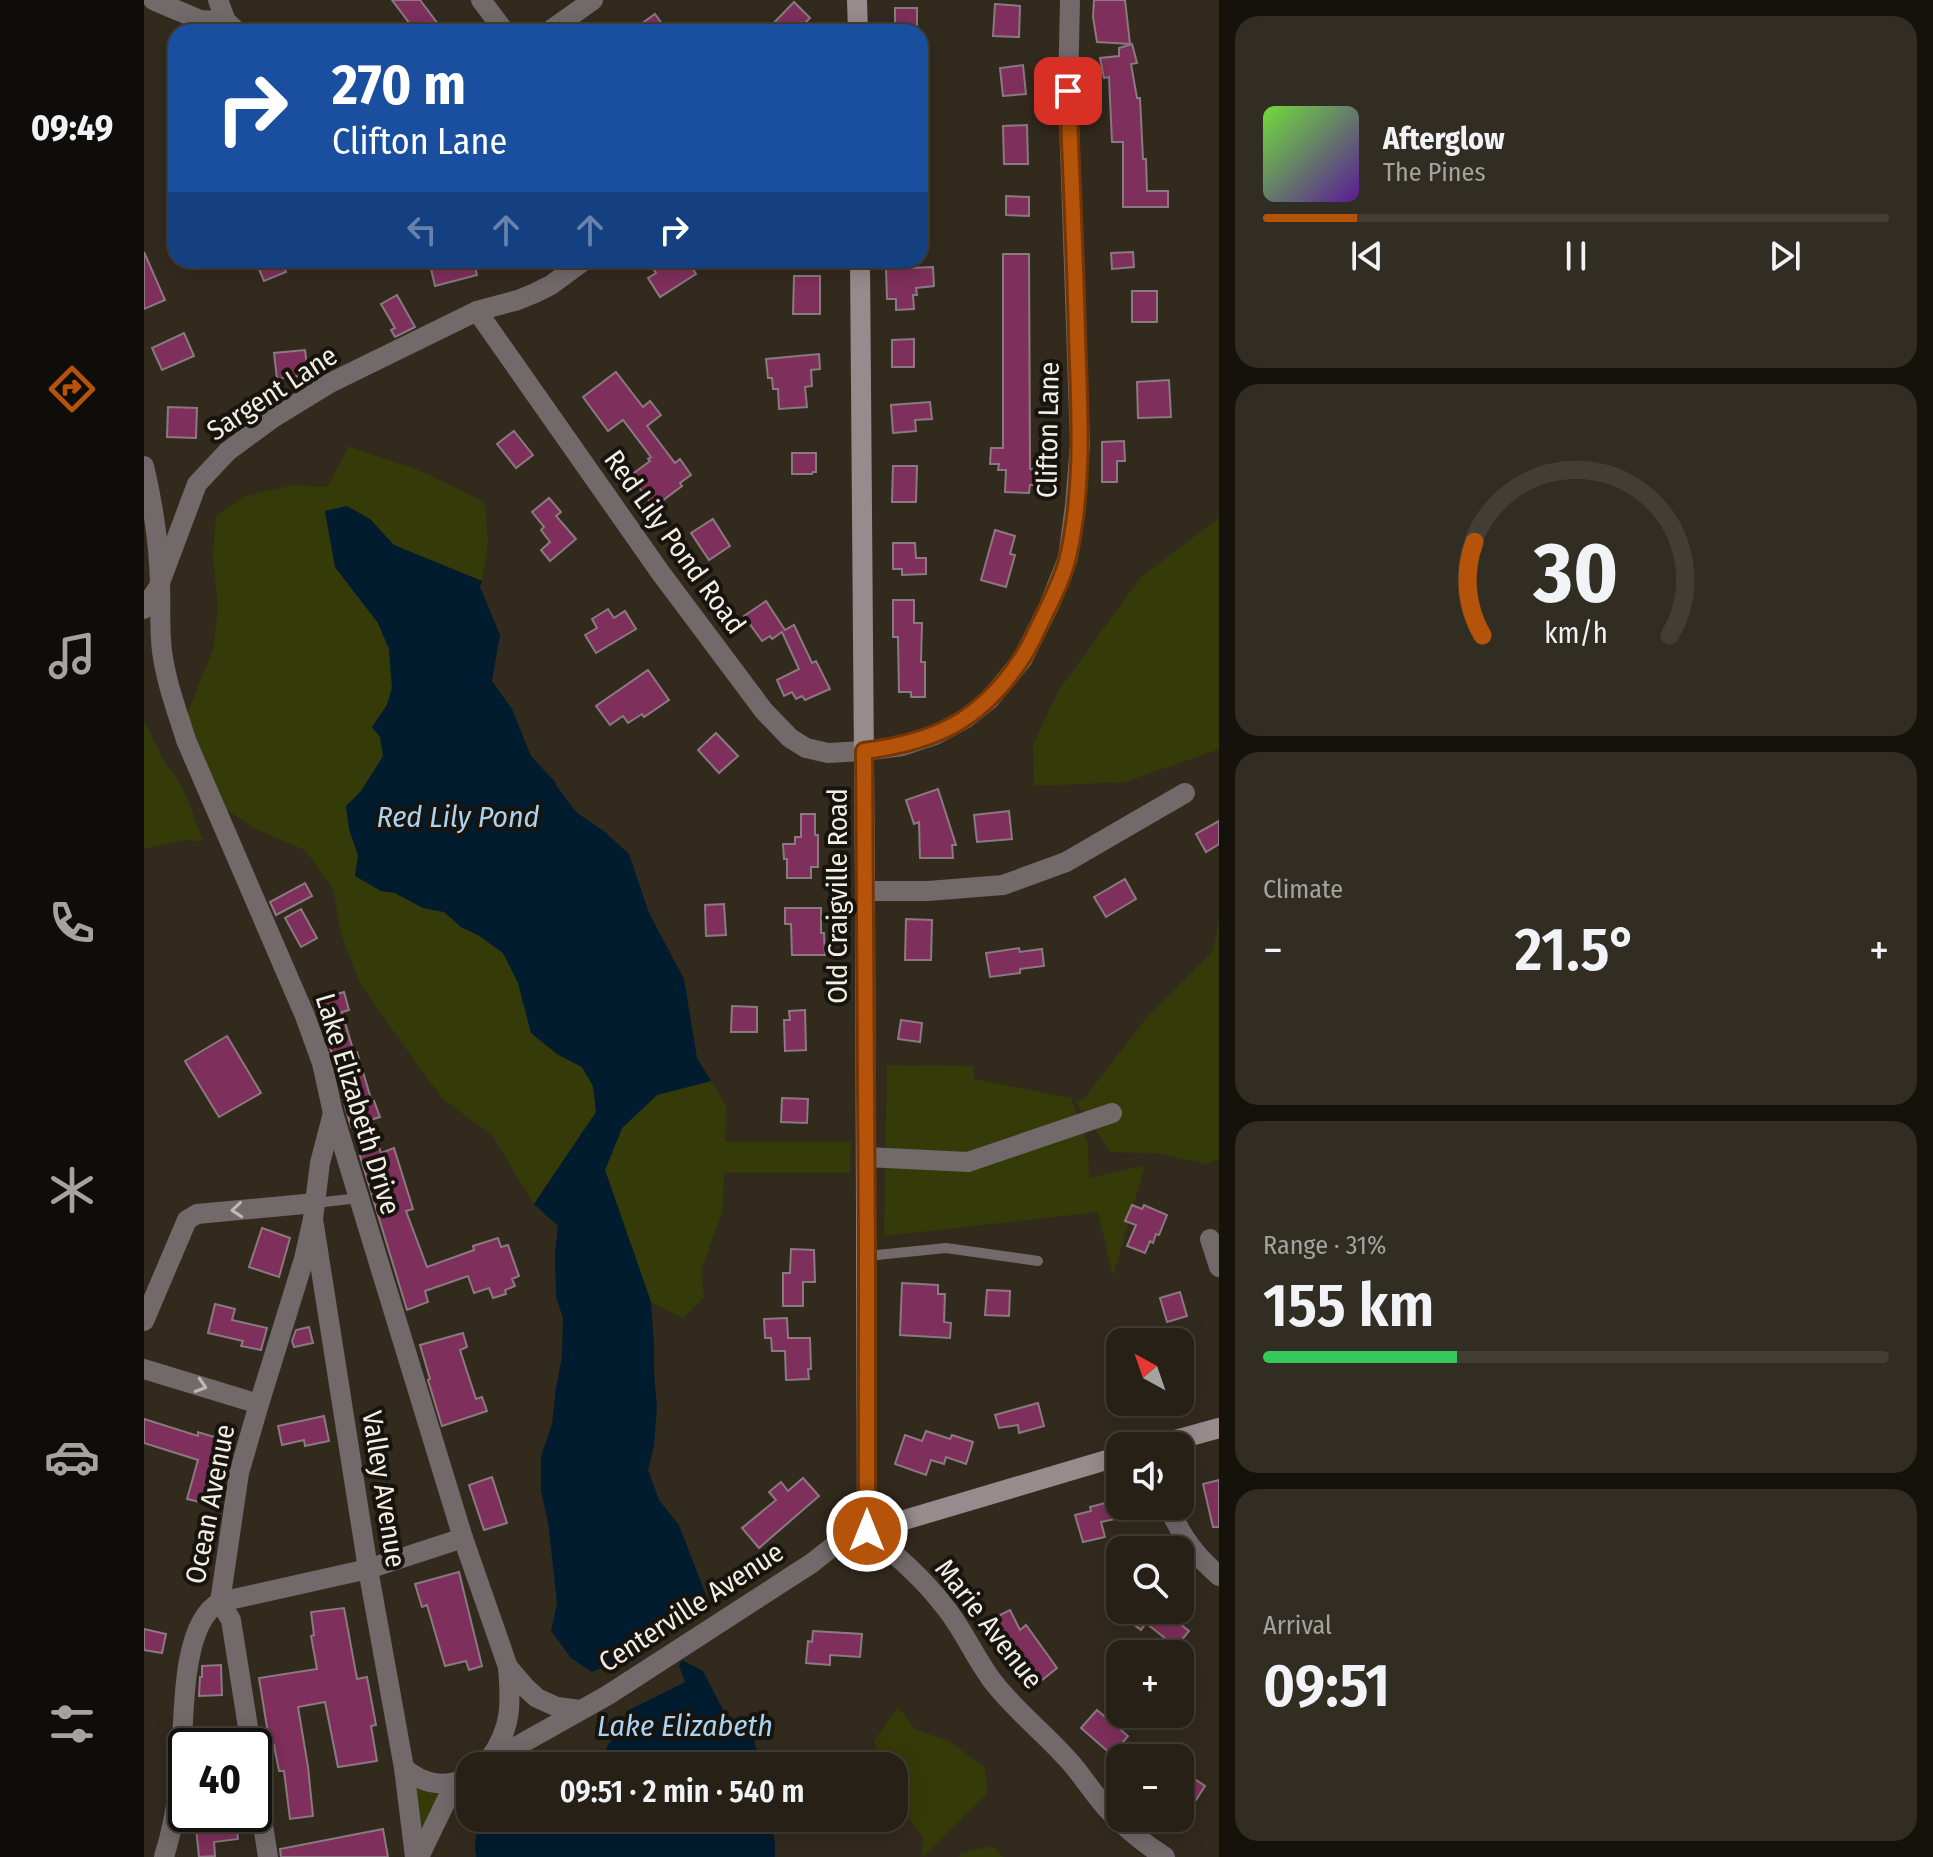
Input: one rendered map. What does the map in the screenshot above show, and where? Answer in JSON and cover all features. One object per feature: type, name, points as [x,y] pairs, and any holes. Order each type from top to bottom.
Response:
[{"type":"street","points":[[153,0],[200,20],[221,24]]},
{"type":"street","points":[[218,0],[231,24]]},
{"type":"street","points":[[481,0],[499,24]]},
{"type":"street","points":[[559,24],[593,0]]},
{"type":"street","points":[[857,0],[858,24]]},
{"type":"street","name":"Clifton Lane","points":[[864,751],[902,746],[935,735],[965,719],[989,700],[1022,660],[1049,606],[1068,558],[1080,444],[1068,91],[1070,0]]},
{"type":"street","name":"Sargent Lane","points":[[160,582],[197,484],[228,451],[273,418],[330,383],[477,311],[535,293],[574,268]]},
{"type":"street","name":"Old Craigville Road","points":[[860,268],[867,1531]]},
{"type":"street","name":"Red Lily Pond Road","points":[[477,311],[660,572],[774,722],[806,748],[828,753],[864,751]]},
{"type":"street","name":"Lake Elizabeth Drive","points":[[144,466],[153,508],[160,582],[162,653],[172,699],[186,740],[305,1016],[322,1063],[333,1113],[463,1538],[508,1667],[514,1677],[537,1698],[557,1707],[580,1710]]},
{"type":"street","points":[[144,609],[160,582]]},
{"type":"street","points":[[865,891],[928,891],[1003,885],[1066,862],[1185,793]]},
{"type":"street","name":"Ocean Avenue","points":[[164,1857],[172,1830],[180,1775],[188,1661],[201,1624],[212,1606],[220,1602],[237,1485],[295,1289],[333,1113]]},
{"type":"street","points":[[866,1157],[968,1162],[1112,1113]]},
{"type":"street","points":[[144,1321],[187,1220],[191,1217],[197,1214],[314,1211]]},
{"type":"street","name":"Valley Avenue","points":[[314,1211],[368,1569],[417,1857]]},
{"type":"street","points":[[1210,1239],[1219,1267]]},
{"type":"street","points":[[144,1369],[259,1404]]},
{"type":"street","points":[[1194,1435],[1219,1428]]},
{"type":"street","name":"Centerville Avenue","points":[[508,1752],[608,1695],[812,1563],[841,1540],[1106,1460]]},
{"type":"street","points":[[1175,1520],[1197,1557],[1219,1576]]},
{"type":"street","name":"Marie Avenue","points":[[867,1531],[893,1552],[938,1598],[990,1678],[1071,1763],[1108,1810],[1165,1857]]},
{"type":"street","points":[[248,1728],[231,1620],[220,1602],[368,1569],[463,1538]]},
{"type":"street","name":"Lake Elizabeth Drive","points":[[491,1752],[504,1735],[508,1722],[511,1697],[508,1667]]},
{"type":"street","points":[[404,1768],[419,1779],[435,1784],[456,1782]]},
{"type":"street","name":"Centerville Avenue","points":[[417,1857],[448,1797],[456,1790]]},
{"type":"street","points":[[264,1832],[268,1857]]},
{"type":"lane","points":[[314,1211],[359,1198]]},
{"type":"lane","points":[[867,1256],[946,1248],[1038,1261]]},
{"type":"green space","points":[[349,446],[420,471],[485,503],[488,542],[482,581],[394,545],[370,520],[325,512],[335,567],[378,623],[389,649],[392,688],[387,705],[372,727],[380,736],[384,756],[361,791],[349,829],[358,855],[356,876],[381,891],[395,893],[423,908],[444,912],[461,927],[503,953],[518,983],[531,1033],[557,1054],[582,1067],[593,1086],[596,1112],[534,1204],[492,1135],[444,1100],[370,998],[358,979],[341,933],[333,888],[305,850],[256,829],[222,807],[201,773],[187,714],[213,650],[218,608],[213,555],[216,516],[245,496],[294,485],[327,487]]},
{"type":"green space","points":[[1219,518],[1219,749],[1125,782],[1034,786],[1033,745],[1059,690],[1141,577]]},
{"type":"green space","points":[[144,721],[167,767],[184,791],[203,841],[184,840],[144,849]]},
{"type":"green space","points":[[1219,922],[1219,1159],[1206,1164],[1155,1153],[1111,1152],[1075,1101],[1083,1100],[1145,1020],[1212,952]]},
{"type":"green space","points":[[887,1065],[974,1066],[974,1079],[1071,1098],[1088,1145],[1089,1178],[1145,1165],[1113,1276],[1098,1212],[884,1236]]},
{"type":"green space","points":[[711,1081],[726,1105],[725,1142],[851,1142],[850,1173],[724,1173],[723,1210],[701,1270],[704,1297],[683,1318],[651,1302],[605,1170],[622,1128],[657,1095]]},
{"type":"green space","points":[[898,1707],[916,1730],[949,1741],[985,1768],[987,1794],[922,1857],[923,1837],[908,1818],[908,1752],[878,1752],[874,1741]]},
{"type":"green space","points":[[416,1787],[439,1795],[425,1828],[420,1831]]},
{"type":"green space","points":[[992,1846],[1003,1857],[959,1857],[961,1853]]},
{"type":"water","name":"Red Lily Pond","points":[[347,506],[370,519],[394,545],[482,581],[480,587],[500,635],[492,681],[512,709],[531,756],[556,783],[576,812],[629,854],[649,913],[684,979],[697,1058],[711,1081],[657,1095],[622,1128],[605,1170],[651,1302],[657,1406],[654,1446],[648,1470],[659,1500],[679,1525],[706,1595],[636,1658],[614,1662],[592,1672],[571,1658],[551,1631],[557,1603],[548,1522],[541,1491],[541,1456],[552,1424],[562,1357],[563,1318],[556,1297],[558,1226],[534,1204],[596,1112],[593,1086],[582,1067],[557,1054],[531,1033],[518,983],[503,953],[461,927],[444,912],[423,908],[395,893],[381,891],[355,876],[358,855],[349,829],[346,806],[361,791],[383,756],[380,737],[372,727],[387,705],[392,688],[389,649],[378,623],[335,567],[325,511]]},
{"type":"water","name":"Lake Elizabeth","points":[[682,1660],[703,1671],[735,1733],[754,1739],[757,1752],[604,1752],[629,1710],[685,1682],[679,1666]]},
{"type":"water","name":"Lake Elizabeth","points":[[477,1832],[773,1832],[775,1857],[476,1857]]},
{"type":"building","points":[[392,0],[420,0],[438,24],[410,24]]},
{"type":"building","points":[[1094,0],[1125,0],[1130,44],[1097,42]]},
{"type":"building","points":[[794,2],[810,18],[804,24],[773,24]]},
{"type":"building","points":[[995,4],[1020,6],[1019,37],[993,36]]},
{"type":"building","points":[[895,8],[917,8],[917,24],[895,24]]},
{"type":"building","points":[[655,14],[662,24],[641,24]]},
{"type":"building","points":[[1132,44],[1137,63],[1131,64],[1137,98],[1140,98],[1147,191],[1168,191],[1168,207],[1123,207],[1123,142],[1112,142],[1109,77],[1104,78],[1100,58],[1119,56],[1119,48]]},
{"type":"building","points":[[1023,65],[1026,94],[1003,96],[1000,68]]},
{"type":"building","points":[[1027,125],[1028,164],[1004,164],[1003,126]]},
{"type":"building","points":[[1006,196],[1029,197],[1029,216],[1006,215]]},
{"type":"building","points":[[144,252],[165,300],[144,309]]},
{"type":"building","points":[[1133,252],[1134,267],[1112,269],[1111,253]]},
{"type":"building","points":[[1003,254],[1029,254],[1030,469],[1035,470],[1034,485],[1030,485],[1029,493],[1005,492],[1006,470],[998,470],[999,464],[990,464],[991,448],[1003,448]]},
{"type":"building","points":[[933,267],[934,286],[916,288],[914,309],[896,310],[896,299],[887,299],[886,269]]},
{"type":"building","points":[[258,268],[284,268],[286,272],[264,281]]},
{"type":"building","points":[[431,268],[475,268],[477,275],[435,286]]},
{"type":"building","points":[[653,268],[692,268],[696,274],[660,297],[648,278],[656,273]]},
{"type":"building","points":[[794,276],[820,276],[820,314],[793,314]]},
{"type":"building","points":[[1132,291],[1157,291],[1157,322],[1132,322]]},
{"type":"building","points":[[397,295],[415,327],[395,337],[391,330],[395,328],[381,304]]},
{"type":"building","points":[[184,333],[194,356],[162,370],[152,348]]},
{"type":"building","points":[[914,339],[914,367],[892,367],[892,340]]},
{"type":"building","points":[[305,350],[308,375],[277,379],[274,353]]},
{"type":"building","points":[[819,354],[820,369],[811,370],[812,386],[805,387],[807,407],[779,409],[778,389],[773,389],[772,378],[768,378],[766,359]]},
{"type":"building","points":[[616,372],[643,407],[650,401],[661,415],[647,426],[675,463],[680,459],[691,475],[680,483],[682,486],[654,507],[630,476],[651,457],[623,420],[608,431],[583,397]]},
{"type":"building","points":[[1169,380],[1171,417],[1138,418],[1137,382]]},
{"type":"building","points":[[930,402],[932,419],[915,420],[916,431],[893,433],[891,405]]},
{"type":"building","points":[[168,407],[197,408],[196,438],[167,437]]},
{"type":"building","points":[[514,431],[533,455],[516,468],[497,444]]},
{"type":"building","points":[[1124,441],[1125,461],[1117,461],[1117,482],[1102,482],[1102,442]]},
{"type":"building","points":[[792,453],[816,453],[816,472],[792,474]]},
{"type":"building","points":[[893,466],[917,466],[916,502],[892,502]]},
{"type":"building","points":[[549,498],[561,512],[556,516],[576,539],[550,561],[541,550],[550,542],[541,530],[544,527],[532,512]]},
{"type":"building","points":[[713,519],[730,546],[709,560],[691,533]]},
{"type":"building","points":[[995,530],[1015,536],[1010,554],[1015,555],[1006,587],[981,580]]},
{"type":"building","points":[[893,543],[915,543],[916,558],[926,558],[926,574],[902,575],[902,569],[893,569]]},
{"type":"building","points":[[893,600],[914,600],[914,623],[922,623],[921,662],[925,662],[925,697],[911,697],[911,692],[899,692],[898,637],[893,637]]},
{"type":"building","points":[[766,601],[785,630],[794,625],[812,663],[816,661],[830,689],[805,700],[802,696],[796,699],[792,692],[784,696],[777,680],[799,669],[782,632],[762,641],[744,616]]},
{"type":"building","points":[[608,609],[614,618],[625,611],[636,629],[596,653],[585,635],[597,628],[592,619]]},
{"type":"building","points":[[648,670],[669,700],[644,717],[642,714],[628,723],[623,716],[610,725],[596,706]]},
{"type":"building","points":[[716,733],[738,756],[719,773],[698,750]]},
{"type":"building","points":[[938,789],[956,845],[952,845],[953,858],[920,858],[919,822],[914,824],[906,800]]},
{"type":"building","points":[[1009,811],[1012,839],[977,842],[974,815]]},
{"type":"building","points":[[801,814],[815,814],[818,867],[811,867],[811,878],[787,878],[783,844],[795,844],[795,837],[801,837]]},
{"type":"building","points":[[1219,821],[1219,844],[1206,852],[1196,834]]},
{"type":"building","points":[[1125,879],[1136,899],[1106,917],[1094,897]]},
{"type":"building","points":[[305,883],[312,896],[276,915],[270,902]]},
{"type":"building","points":[[724,904],[726,935],[706,936],[705,905]]},
{"type":"building","points":[[785,908],[821,908],[825,955],[792,955],[791,924],[785,924]]},
{"type":"building","points":[[301,909],[317,938],[301,947],[285,918]]},
{"type":"building","points":[[906,919],[932,920],[931,960],[905,960]]},
{"type":"building","points":[[1019,948],[1020,952],[1042,949],[1044,966],[990,977],[986,953]]},
{"type":"building","points":[[344,992],[349,1010],[342,1012],[354,1053],[357,1052],[372,1102],[380,1117],[370,1120],[381,1153],[394,1148],[413,1209],[406,1211],[427,1267],[498,1238],[501,1247],[508,1245],[519,1276],[512,1279],[515,1286],[505,1290],[506,1294],[493,1298],[489,1288],[474,1293],[468,1276],[425,1291],[428,1302],[407,1310],[360,1156],[364,1155],[354,1126],[351,1127],[334,1059],[313,1001]]},
{"type":"building","points":[[732,1006],[757,1007],[757,1032],[731,1032]]},
{"type":"building","points":[[805,1010],[806,1050],[785,1051],[784,1020],[790,1020],[789,1011]]},
{"type":"building","points":[[901,1020],[922,1023],[920,1042],[898,1039]]},
{"type":"building","points":[[227,1036],[261,1093],[219,1117],[185,1061]]},
{"type":"building","points":[[782,1098],[808,1099],[807,1123],[781,1122]]},
{"type":"building","points":[[1132,1205],[1142,1209],[1144,1205],[1167,1215],[1159,1235],[1156,1234],[1153,1243],[1150,1241],[1145,1253],[1127,1246],[1136,1225],[1125,1221]]},
{"type":"building","points":[[262,1228],[290,1238],[279,1277],[249,1267]]},
{"type":"building","points":[[791,1249],[814,1250],[815,1282],[803,1282],[803,1306],[783,1306],[783,1273],[790,1273]]},
{"type":"building","points":[[902,1283],[938,1285],[938,1294],[945,1294],[944,1322],[951,1323],[950,1338],[900,1335]]},
{"type":"building","points":[[987,1290],[1010,1291],[1009,1316],[985,1315]]},
{"type":"building","points":[[1180,1292],[1187,1316],[1167,1322],[1160,1298]]},
{"type":"building","points":[[215,1304],[235,1309],[232,1320],[267,1328],[261,1350],[241,1346],[243,1341],[208,1333]]},
{"type":"building","points":[[787,1318],[788,1338],[810,1338],[809,1379],[786,1380],[785,1351],[772,1351],[771,1338],[765,1338],[764,1319]]},
{"type":"building","points":[[309,1327],[313,1343],[294,1347],[292,1341],[296,1330]]},
{"type":"building","points":[[463,1333],[467,1347],[460,1350],[476,1399],[482,1397],[487,1411],[442,1426],[420,1345]]},
{"type":"building","points":[[1038,1403],[1044,1426],[1019,1433],[1018,1425],[999,1428],[995,1415]]},
{"type":"building","points":[[324,1416],[329,1441],[305,1446],[304,1440],[282,1445],[278,1426]]},
{"type":"building","points":[[144,1419],[198,1436],[198,1432],[234,1443],[229,1462],[220,1460],[208,1504],[187,1499],[198,1460],[144,1443]]},
{"type":"building","points":[[926,1431],[973,1442],[966,1464],[946,1457],[944,1464],[931,1460],[926,1475],[895,1464],[905,1435],[922,1441]]},
{"type":"building","points":[[492,1477],[507,1523],[484,1530],[469,1485]]},
{"type":"building","points":[[803,1478],[819,1496],[759,1548],[742,1528],[776,1500],[769,1492],[781,1482],[788,1491]]},
{"type":"building","points":[[1219,1480],[1219,1527],[1213,1527],[1203,1484]]},
{"type":"building","points":[[1106,1503],[1106,1520],[1110,1520],[1101,1522],[1105,1537],[1083,1542],[1075,1515],[1091,1511],[1090,1507]]},
{"type":"building","points":[[459,1572],[482,1666],[469,1670],[466,1661],[445,1666],[427,1605],[422,1607],[415,1584]]},
{"type":"building","points":[[344,1608],[357,1679],[367,1677],[376,1725],[371,1726],[377,1761],[338,1767],[325,1702],[298,1707],[313,1816],[290,1819],[284,1771],[279,1771],[272,1746],[272,1728],[267,1728],[259,1678],[317,1669],[311,1636],[314,1635],[311,1612]]},
{"type":"building","points":[[1010,1610],[1020,1630],[1026,1625],[1057,1668],[1042,1680],[1030,1664],[1018,1672],[999,1647],[988,1621]]},
{"type":"building","points":[[1147,1624],[1180,1624],[1189,1631],[1182,1640],[1167,1640]]},
{"type":"building","points":[[144,1629],[166,1634],[162,1653],[144,1650]]},
{"type":"building","points":[[813,1631],[862,1634],[860,1657],[830,1655],[830,1665],[806,1663],[808,1641],[812,1642]]},
{"type":"building","points":[[221,1665],[222,1695],[199,1696],[202,1666]]},
{"type":"building","points":[[1097,1710],[1106,1718],[1106,1728],[1118,1728],[1128,1736],[1121,1744],[1106,1744],[1106,1750],[1081,1728]]},
{"type":"building","points":[[1194,1779],[1205,1786],[1194,1803]]},
{"type":"building","points":[[383,1829],[388,1857],[281,1857],[280,1849]]},
{"type":"building","points":[[196,1832],[237,1832],[238,1839],[214,1842],[215,1856],[199,1857]]},
{"type":"route","points":[[867,1531],[864,751],[902,746],[935,735],[965,719],[989,700],[1022,660],[1049,606],[1068,558],[1080,444],[1068,91]]}]
